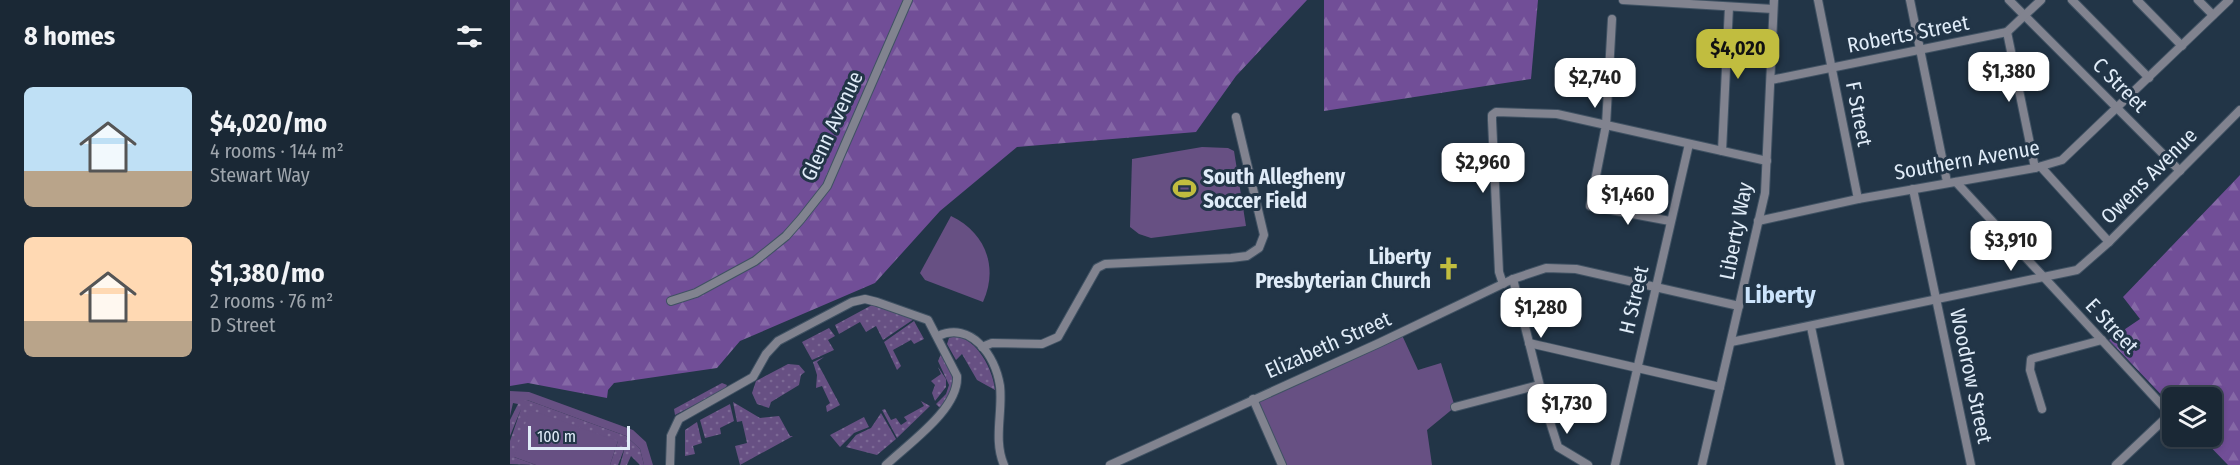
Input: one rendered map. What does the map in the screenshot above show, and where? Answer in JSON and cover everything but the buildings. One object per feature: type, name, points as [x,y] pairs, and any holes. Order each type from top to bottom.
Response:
[{"type":"street","name":"Glenn Avenue","points":[[671,301],[696,293],[755,261],[786,236],[827,186],[908,0]]},
{"type":"street","points":[[1623,0],[1773,9]]},
{"type":"street","name":"Liberty Way","points":[[1702,465],[1765,193],[1774,0]]},
{"type":"street","name":"F Street","points":[[1818,0],[1858,199]]},
{"type":"street","points":[[1910,0],[1947,182]]},
{"type":"street","name":"C Street","points":[[2009,0],[2180,171]]},
{"type":"street","name":"Roberts Street","points":[[1771,80],[2007,32],[2041,0]]},
{"type":"street","points":[[2072,0],[2149,78]]},
{"type":"street","points":[[2136,0],[2182,46]]},
{"type":"street","points":[[2198,0],[2213,15]]},
{"type":"street","name":"Southern Avenue","points":[[1758,221],[1858,199],[2038,167],[2062,160],[2074,152],[2229,0]]},
{"type":"street","points":[[1722,151],[1729,7]]},
{"type":"street","points":[[1612,19],[1606,125],[1590,206],[1670,221]]},
{"type":"street","points":[[2007,32],[2038,167],[2109,242]]},
{"type":"street","name":"Owens Avenue","points":[[1731,342],[2077,270],[2109,242],[2240,110]]},
{"type":"street","points":[[1503,284],[1499,272],[1492,120],[1492,114],[1496,112],[1557,114],[1767,161]]},
{"type":"street","points":[[982,346],[1042,344],[1058,337],[1097,268],[1105,264],[1231,258],[1247,256],[1259,248],[1264,235],[1236,117]]},
{"type":"street","name":"H Street","points":[[1615,465],[1689,144]]},
{"type":"street","name":"E Street","points":[[1956,182],[2042,278],[2170,414],[2116,465]]},
{"type":"street","name":"Woodrow Street","points":[[1912,189],[1971,465]]},
{"type":"street","name":"Elizabeth Street","points":[[1110,465],[1513,279],[1546,268],[1557,267],[1656,286],[1739,306]]},
{"type":"street","points":[[1513,279],[1539,385],[1558,447],[1588,465]]},
{"type":"street","points":[[670,465],[671,436],[679,419],[753,377],[766,354],[778,341],[852,302],[865,299],[928,320],[957,376],[956,394],[940,414],[886,465]]},
{"type":"street","points":[[1811,327],[1840,465]]},
{"type":"street","points":[[938,336],[956,330],[968,334],[982,346],[998,376],[999,445],[1004,465]]},
{"type":"street","points":[[2042,409],[2030,370],[2031,359],[2102,340]]},
{"type":"street","points":[[1529,343],[1720,387]]},
{"type":"street","points":[[1455,408],[1539,385]]},
{"type":"street","points":[[1253,399],[1282,465]]},
{"type":"shaded area","name":"South Allegheny Soccer Field","points":[[1202,147],[1228,148],[1234,151],[1246,226],[1151,238],[1139,234],[1130,227],[1132,159]]},
{"type":"shaded area","points":[[951,216],[973,231],[986,252],[990,276],[983,302],[925,280],[920,273]]},
{"type":"shaded area","points":[[872,305],[914,319],[883,340],[876,326],[866,332],[860,322],[839,334],[835,325]]},
{"type":"shaded area","points":[[914,321],[924,339],[914,344],[911,340],[893,350],[901,366],[897,370],[884,342]]},
{"type":"shaded area","points":[[829,328],[835,336],[828,340],[834,350],[812,360],[802,342]]},
{"type":"shaded area","points":[[1401,333],[1418,370],[1441,363],[1455,407],[1427,430],[1432,465],[1282,465],[1253,399]]},
{"type":"shaded area","points":[[955,336],[970,343],[983,356],[991,373],[995,390],[977,380],[962,354],[956,360],[947,344],[949,338]]},
{"type":"shaded area","points":[[942,352],[952,374],[953,386],[942,407],[939,407],[936,404],[946,394],[949,385],[938,361]]},
{"type":"shaded area","points":[[824,357],[817,362],[840,405],[827,412],[826,406],[830,403],[822,386],[816,388],[817,375],[813,362]]},
{"type":"shaded area","points":[[788,364],[799,365],[805,372],[801,375],[799,385],[771,402],[769,408],[757,404],[752,393],[756,381]]},
{"type":"shaded area","points":[[938,367],[946,379],[946,387],[935,401],[932,393],[935,385],[931,381],[941,374]]},
{"type":"shaded area","points":[[722,383],[727,385],[725,389],[675,415],[674,409]]},
{"type":"shaded area","points":[[510,391],[529,392],[633,430],[646,442],[653,465],[644,465],[640,449],[626,436],[527,400],[510,401]]},
{"type":"shaded area","points":[[527,400],[626,436],[640,449],[644,465],[640,465],[631,456],[627,465],[620,465],[625,447],[618,465],[610,465],[618,441],[514,457],[536,465],[510,464],[510,441],[521,409],[510,436],[510,420],[518,404],[513,403],[510,416],[510,401]]},
{"type":"shaded area","points":[[921,401],[930,406],[897,438],[882,410],[885,409],[891,420],[896,418],[901,425],[907,421],[904,417],[924,406]]},
{"type":"shaded area","points":[[733,402],[760,418],[779,416],[790,436],[793,436],[740,465],[735,446],[747,443],[742,421],[737,422]]},
{"type":"shaded area","points":[[730,404],[734,421],[720,428],[721,434],[705,438],[700,420]]},
{"type":"shaded area","points":[[530,410],[618,441],[610,465],[536,465],[514,457]]},
{"type":"shaded area","points":[[881,413],[896,439],[877,455],[846,447],[856,435],[871,428]]},
{"type":"shaded area","points":[[864,417],[869,427],[854,433],[840,447],[830,435]]},
{"type":"shaded area","points":[[697,422],[702,443],[693,446],[695,454],[685,456],[685,430]]},
{"type":"green space","points":[[510,0],[1307,0],[1236,76],[1196,132],[1017,147],[940,211],[875,283],[740,341],[717,368],[614,383],[608,390],[607,398],[528,383],[510,386]]},
{"type":"green space","points":[[1324,0],[1538,0],[1531,79],[1324,111]]},
{"type":"green space","points":[[2240,175],[2240,465],[2228,465],[2211,447],[2222,447],[2222,387],[2162,387],[2162,396],[2109,340],[2140,319],[2123,297]]},
{"type":"place","name":"South Allegheny Soccer Field","points":[[1185,189]]},
{"type":"place","name":"Liberty Presbyterian Church","points":[[1449,269]]},
{"type":"district","name":"Liberty","points":[[1780,295]]}]
